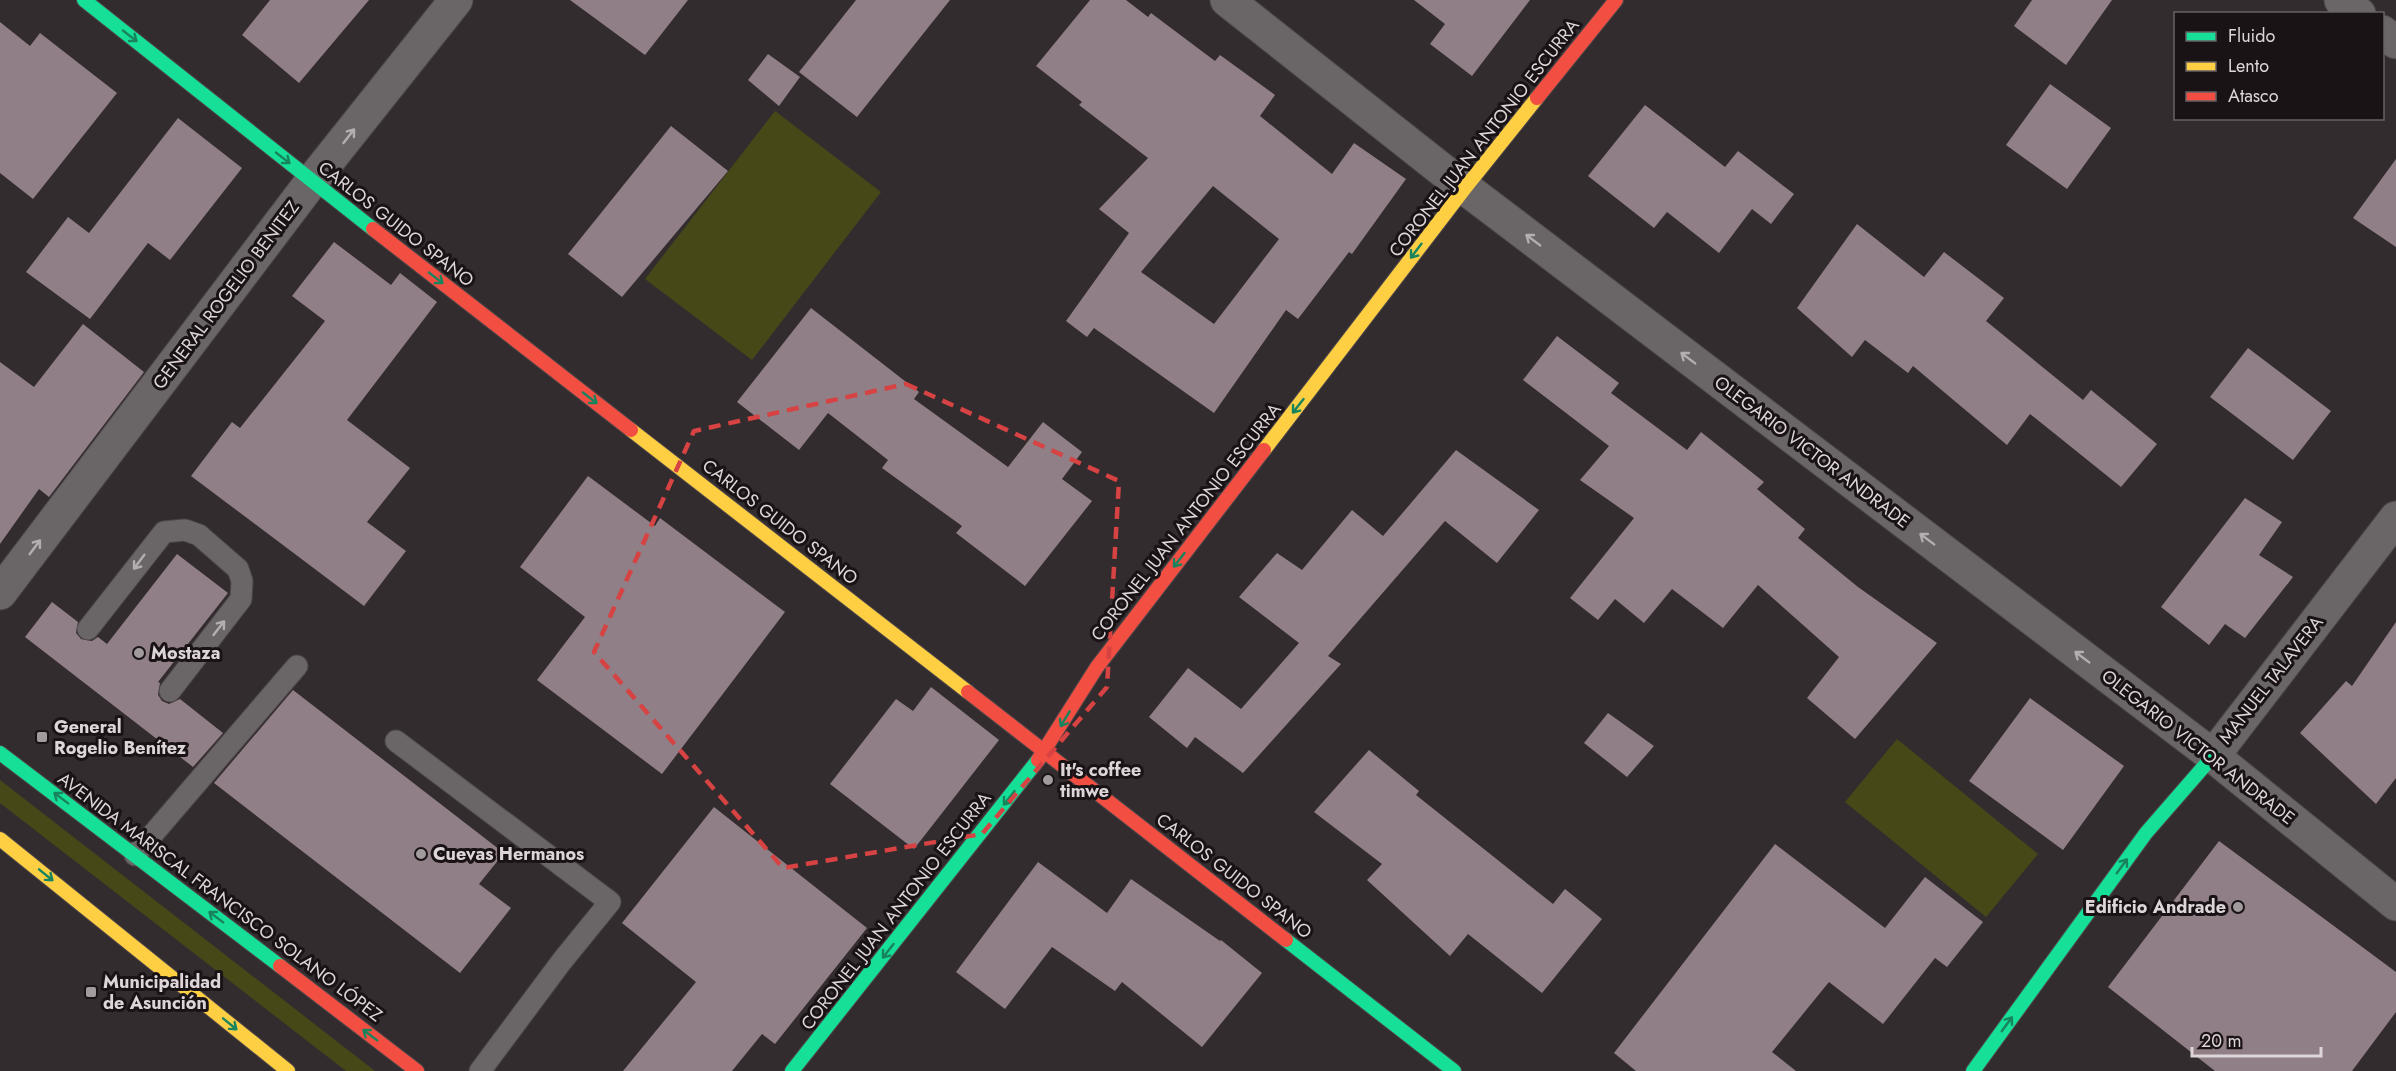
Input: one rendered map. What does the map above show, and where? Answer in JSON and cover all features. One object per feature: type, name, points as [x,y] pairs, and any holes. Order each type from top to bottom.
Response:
[{"type":"main road","name":"CARLOS GUIDO SPANO","points":[[84,0],[312,181],[1454,1071]]},
{"type":"main road","name":"CORONEL JUAN ANTONIO ESCURRA","points":[[792,1071],[1045,752],[1097,667],[1465,188],[1616,0]]},
{"type":"main road","name":"AVENIDA MARISCAL FRANCISCO SOLANO LÓPEZ","points":[[0,753],[417,1071]]},
{"type":"main road","name":"MANUEL TALAVERA","points":[[1973,1071],[2146,832],[2213,756]]},
{"type":"main road","points":[[0,839],[288,1071]]},
{"type":"street","name":"GENERAL ROGELIO BENITEZ","points":[[0,593],[312,181],[456,0]]},
{"type":"street","name":"OLEGARIO VICTOR ANDRADE","points":[[1227,0],[1465,188],[2213,756],[2396,904]]},
{"type":"street","points":[[2341,0],[2356,12]]},
{"type":"street","name":"MANUEL TALAVERA","points":[[2213,756],[2396,518]]},
{"type":"lane","points":[[88,630],[164,532],[185,530],[199,535],[238,569],[242,581],[241,599],[170,691]]},
{"type":"lane","points":[[135,855],[297,666]]},
{"type":"lane","points":[[396,741],[610,902],[562,961],[480,1071]]},
{"type":"highlighted area","points":[[906,384],[1119,481],[1107,687],[982,834],[783,868],[594,652],[694,431]]},
{"type":"green space","points":[[775,111],[881,192],[752,360],[645,279]]},
{"type":"green space","points":[[1897,739],[2038,854],[1986,917],[1845,802]]},
{"type":"green space","points":[[0,780],[375,1071],[346,1071],[0,803]]},
{"type":"building","points":[[270,0],[369,0],[299,83],[242,35]]},
{"type":"building","points":[[570,0],[688,0],[645,55]]},
{"type":"building","points":[[856,0],[950,0],[857,117],[799,72]]},
{"type":"building","points":[[1090,0],[1126,0],[1148,17],[1151,13],[1215,61],[1220,55],[1275,95],[1260,116],[1332,174],[1354,143],[1406,179],[1352,254],[1349,252],[1298,319],[1286,310],[1214,413],[1094,328],[1087,337],[1066,321],[1129,233],[1099,209],[1148,158],[1079,105],[1082,102],[1036,66]],"holes":[[[1213,186],[1279,239],[1214,324],[1141,272]]]},
{"type":"building","points":[[1414,0],[1530,0],[1472,76],[1430,44],[1445,24]]},
{"type":"building","points":[[2032,0],[2112,0],[2066,65],[2014,26]]},
{"type":"building","points":[[0,22],[30,46],[40,33],[117,93],[33,199],[0,173]]},
{"type":"building","points":[[768,54],[800,77],[779,106],[748,80]]},
{"type":"building","points":[[2050,84],[2111,128],[2067,189],[2006,145]]},
{"type":"building","points":[[1645,105],[1725,167],[1738,151],[1794,194],[1771,224],[1752,209],[1719,253],[1667,212],[1654,228],[1588,176]]},
{"type":"building","points":[[178,118],[242,168],[170,260],[148,243],[90,319],[26,272],[68,217],[89,233]]},
{"type":"building","points":[[671,126],[728,171],[622,297],[568,254]]},
{"type":"building","points":[[2396,159],[2396,247],[2353,218]]},
{"type":"building","points":[[1857,224],[1924,277],[1944,252],[2004,298],[1986,321],[2083,400],[2091,390],[2157,444],[2121,487],[2030,414],[2007,445],[1913,366],[1908,373],[1865,340],[1852,357],[1797,308]]},
{"type":"building","points":[[334,242],[391,285],[400,273],[437,302],[347,420],[410,468],[367,522],[406,551],[364,606],[191,476],[232,422],[240,428],[325,321],[292,296]]},
{"type":"building","points":[[811,308],[919,392],[914,399],[1008,467],[1043,422],[1082,452],[1062,479],[1092,501],[1025,586],[956,533],[962,526],[882,468],[888,460],[828,413],[799,450],[737,402]]},
{"type":"building","points":[[83,324],[144,372],[49,497],[39,489],[0,544],[0,362],[34,387]]},
{"type":"building","points":[[1557,336],[1619,383],[1611,393],[1687,450],[1701,432],[1764,482],[1757,489],[1805,529],[1798,538],[1858,587],[1937,643],[1855,739],[1807,698],[1839,657],[1758,585],[1723,628],[1672,589],[1644,623],[1615,599],[1598,620],[1570,598],[1634,518],[1580,480],[1609,446],[1523,380]]},
{"type":"building","points":[[2248,348],[2331,411],[2293,460],[2210,397]]},
{"type":"building","points":[[1456,450],[1539,510],[1497,563],[1445,521],[1328,656],[1341,664],[1243,773],[1195,737],[1187,748],[1149,717],[1188,668],[1241,709],[1299,643],[1239,597],[1277,553],[1302,570],[1352,510],[1383,536]]},
{"type":"building","points":[[588,476],[655,526],[660,518],[785,612],[662,774],[537,680],[585,617],[520,567]]},
{"type":"building","points":[[2245,498],[2282,522],[2259,555],[2293,577],[2245,638],[2225,624],[2209,645],[2161,607]]},
{"type":"building","points":[[177,554],[228,593],[158,682],[160,683],[158,695],[162,701],[169,704],[180,699],[223,733],[193,767],[25,637],[52,602],[78,622],[76,633],[81,639],[92,641],[98,637],[107,644]]},
{"type":"building","points":[[2396,622],[2396,778],[2376,804],[2300,733],[2346,681],[2352,686]]},
{"type":"building","points":[[931,687],[999,740],[914,849],[830,784],[896,699],[913,711]]},
{"type":"building","points":[[293,690],[504,853],[479,884],[511,908],[460,973],[214,783]]},
{"type":"building","points":[[2030,698],[2124,766],[2063,850],[1969,781]]},
{"type":"building","points":[[1608,713],[1654,746],[1627,777],[1584,743]]},
{"type":"building","points":[[1369,750],[1419,791],[1416,795],[1553,904],[1565,889],[1602,919],[1542,993],[1468,934],[1450,956],[1367,880],[1382,864],[1314,812]]},
{"type":"building","points":[[714,807],[867,928],[775,1044],[762,1034],[732,1071],[623,1071],[696,982],[622,923]]},
{"type":"building","name":"Edificio Andrade","points":[[2219,841],[2396,972],[2396,1012],[2352,1071],[2215,1071],[2108,987]]},
{"type":"building","points":[[1775,844],[1885,928],[1925,877],[1983,922],[1947,967],[1935,958],[1883,1024],[1829,982],[1772,1052],[1796,1071],[1636,1071],[1614,1053]]},
{"type":"building","points":[[1038,862],[1107,913],[1131,879],[1221,940],[1262,973],[1202,1047],[1122,982],[1115,991],[1052,947],[1005,1009],[956,972]]},
{"type":"traffic: fast","points":[[84,0],[373,229]]},
{"type":"traffic: fast","points":[[0,753],[280,966]]},
{"type":"traffic: fast","points":[[1973,1071],[2146,833],[2213,756]]},
{"type":"traffic: fast","points":[[792,1071],[1038,760]]},
{"type":"traffic: fast","points":[[1286,940],[1454,1071]]},
{"type":"traffic: slow","points":[[1264,450],[1537,98]]},
{"type":"traffic: slow","points":[[631,430],[968,692]]},
{"type":"traffic: slow","points":[[0,839],[288,1071]]},
{"type":"traffic: jam","points":[[1537,98],[1616,0]]},
{"type":"traffic: jam","points":[[373,229],[631,430]]},
{"type":"traffic: jam","points":[[1038,760],[1097,667],[1264,450]]},
{"type":"traffic: jam","points":[[968,692],[1286,940]]},
{"type":"traffic: jam","points":[[280,966],[417,1071]]},
{"type":"place","name":"Mostaza","points":[[139,653]]},
{"type":"place","name":"General Rogelio Benítez","points":[[42,737]]},
{"type":"place","name":"It's coffee timwe","points":[[1048,780]]},
{"type":"place","name":"Cuevas Hermanos","points":[[421,854]]},
{"type":"place","name":"Edificio Andrade","points":[[2238,907]]},
{"type":"place","name":"Municipalidad de Asunción","points":[[91,992]]}]
